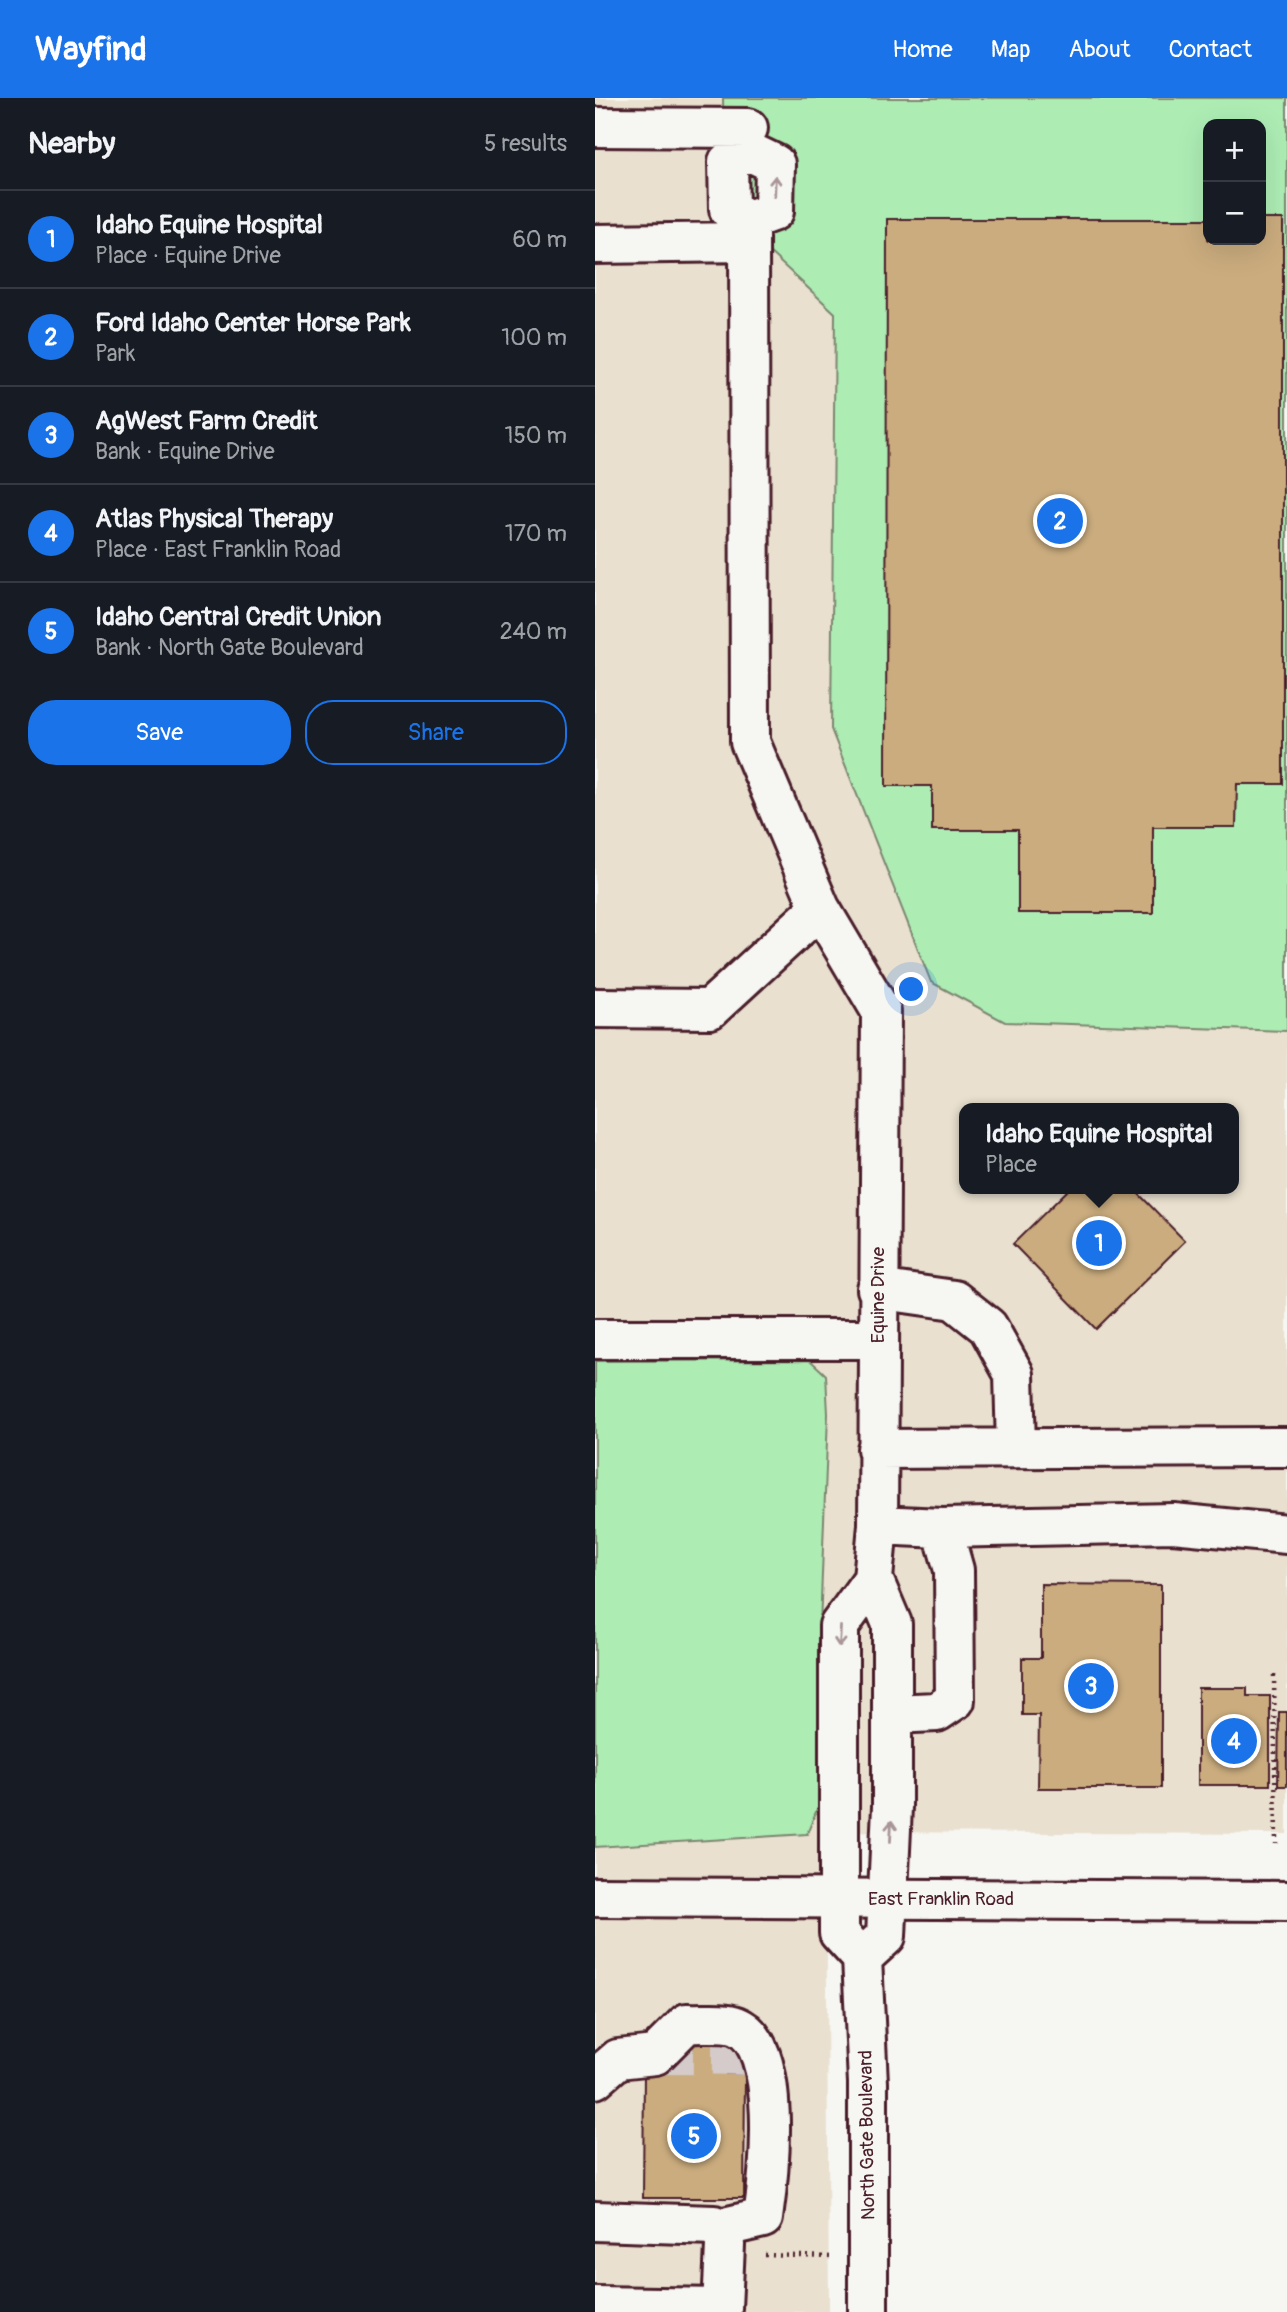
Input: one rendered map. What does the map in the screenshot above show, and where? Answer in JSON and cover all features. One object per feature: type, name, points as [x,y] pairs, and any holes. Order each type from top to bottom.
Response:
[{"type":"street","points":[[595,127],[748,126],[775,164],[774,211],[749,231],[595,244]]},
{"type":"street","points":[[595,1008],[710,1009],[820,908],[750,742],[749,231]]},
{"type":"street","name":"Equine Drive","points":[[820,908],[881,1011],[877,1289],[878,1525],[873,1579],[892,1624],[888,1899]]},
{"type":"street","points":[[877,1289],[954,1300],[988,1327],[1014,1374],[1016,1448]]},
{"type":"street","points":[[595,1339],[878,1339]]},
{"type":"street","points":[[877,1449],[1287,1447]]},
{"type":"street","points":[[878,1525],[942,1528],[1173,1523],[1287,1534]]},
{"type":"street","points":[[892,1714],[937,1712],[955,1700],[954,1570],[942,1528]]},
{"type":"street","points":[[873,1579],[839,1626],[839,1933],[862,1958],[885,1936],[888,1899]]},
{"type":"street","name":"East Franklin Road","points":[[595,1897],[1287,1901]]},
{"type":"street","name":"North Gate Boulevard","points":[[862,1958],[868,2083],[868,2312]]},
{"type":"street","points":[[595,2221],[714,2225],[762,2233],[767,2186],[768,2073],[755,2039],[735,2025],[687,2023],[655,2055],[607,2069]]},
{"type":"street","points":[[595,2306],[722,2308],[725,2245],[720,2228]]},
{"type":"path","points":[[1274,1675],[1276,1844]]},
{"type":"path","points":[[762,2233],[766,2257],[834,2257]]},
{"type":"shaded area","points":[[595,98],[1287,98],[1287,1834],[826,1832],[829,2312],[595,2312]]},
{"type":"green space","points":[[723,98],[1287,98],[1287,1031],[1005,1022],[931,982],[831,729],[835,313],[725,211]]},
{"type":"green space","points":[[810,1360],[826,1375],[828,1414],[820,1627],[819,1804],[807,1834],[595,1847],[595,1361]]},
{"type":"building","points":[[887,219],[1203,219],[1203,245],[1266,245],[1266,219],[1283,219],[1283,784],[1237,784],[1236,827],[1153,827],[1153,913],[1018,913],[1018,830],[932,830],[932,786],[886,786]]},
{"type":"building","points":[[1064,1194],[1139,1194],[1185,1241],[1096,1329],[1013,1244]]},
{"type":"building","points":[[1041,1584],[1161,1585],[1161,1788],[1038,1788],[1039,1715],[1022,1715],[1022,1658],[1041,1658]]},
{"type":"building","points":[[1198,1688],[1247,1688],[1247,1696],[1270,1696],[1270,1785],[1198,1785]]},
{"type":"building","points":[[1279,1712],[1287,1712],[1287,1786],[1278,1786]]},
{"type":"building","points":[[688,2035],[726,2035],[726,2074],[745,2074],[744,2198],[643,2198],[644,2071],[688,2071]]},
{"type":"tunnel","points":[[655,2055],[761,2056]]},
{"type":"place","name":"Ford Idaho Center Horse Park","points":[[1060,521]]},
{"type":"place","name":"Idaho Equine Hospital","points":[[1099,1243]]},
{"type":"place","name":"AgWest Farm Credit","points":[[1091,1686]]},
{"type":"place","name":"Atlas Physical Therapy","points":[[1234,1741]]},
{"type":"place","name":"Idaho Central Credit Union","points":[[694,2136]]}]
